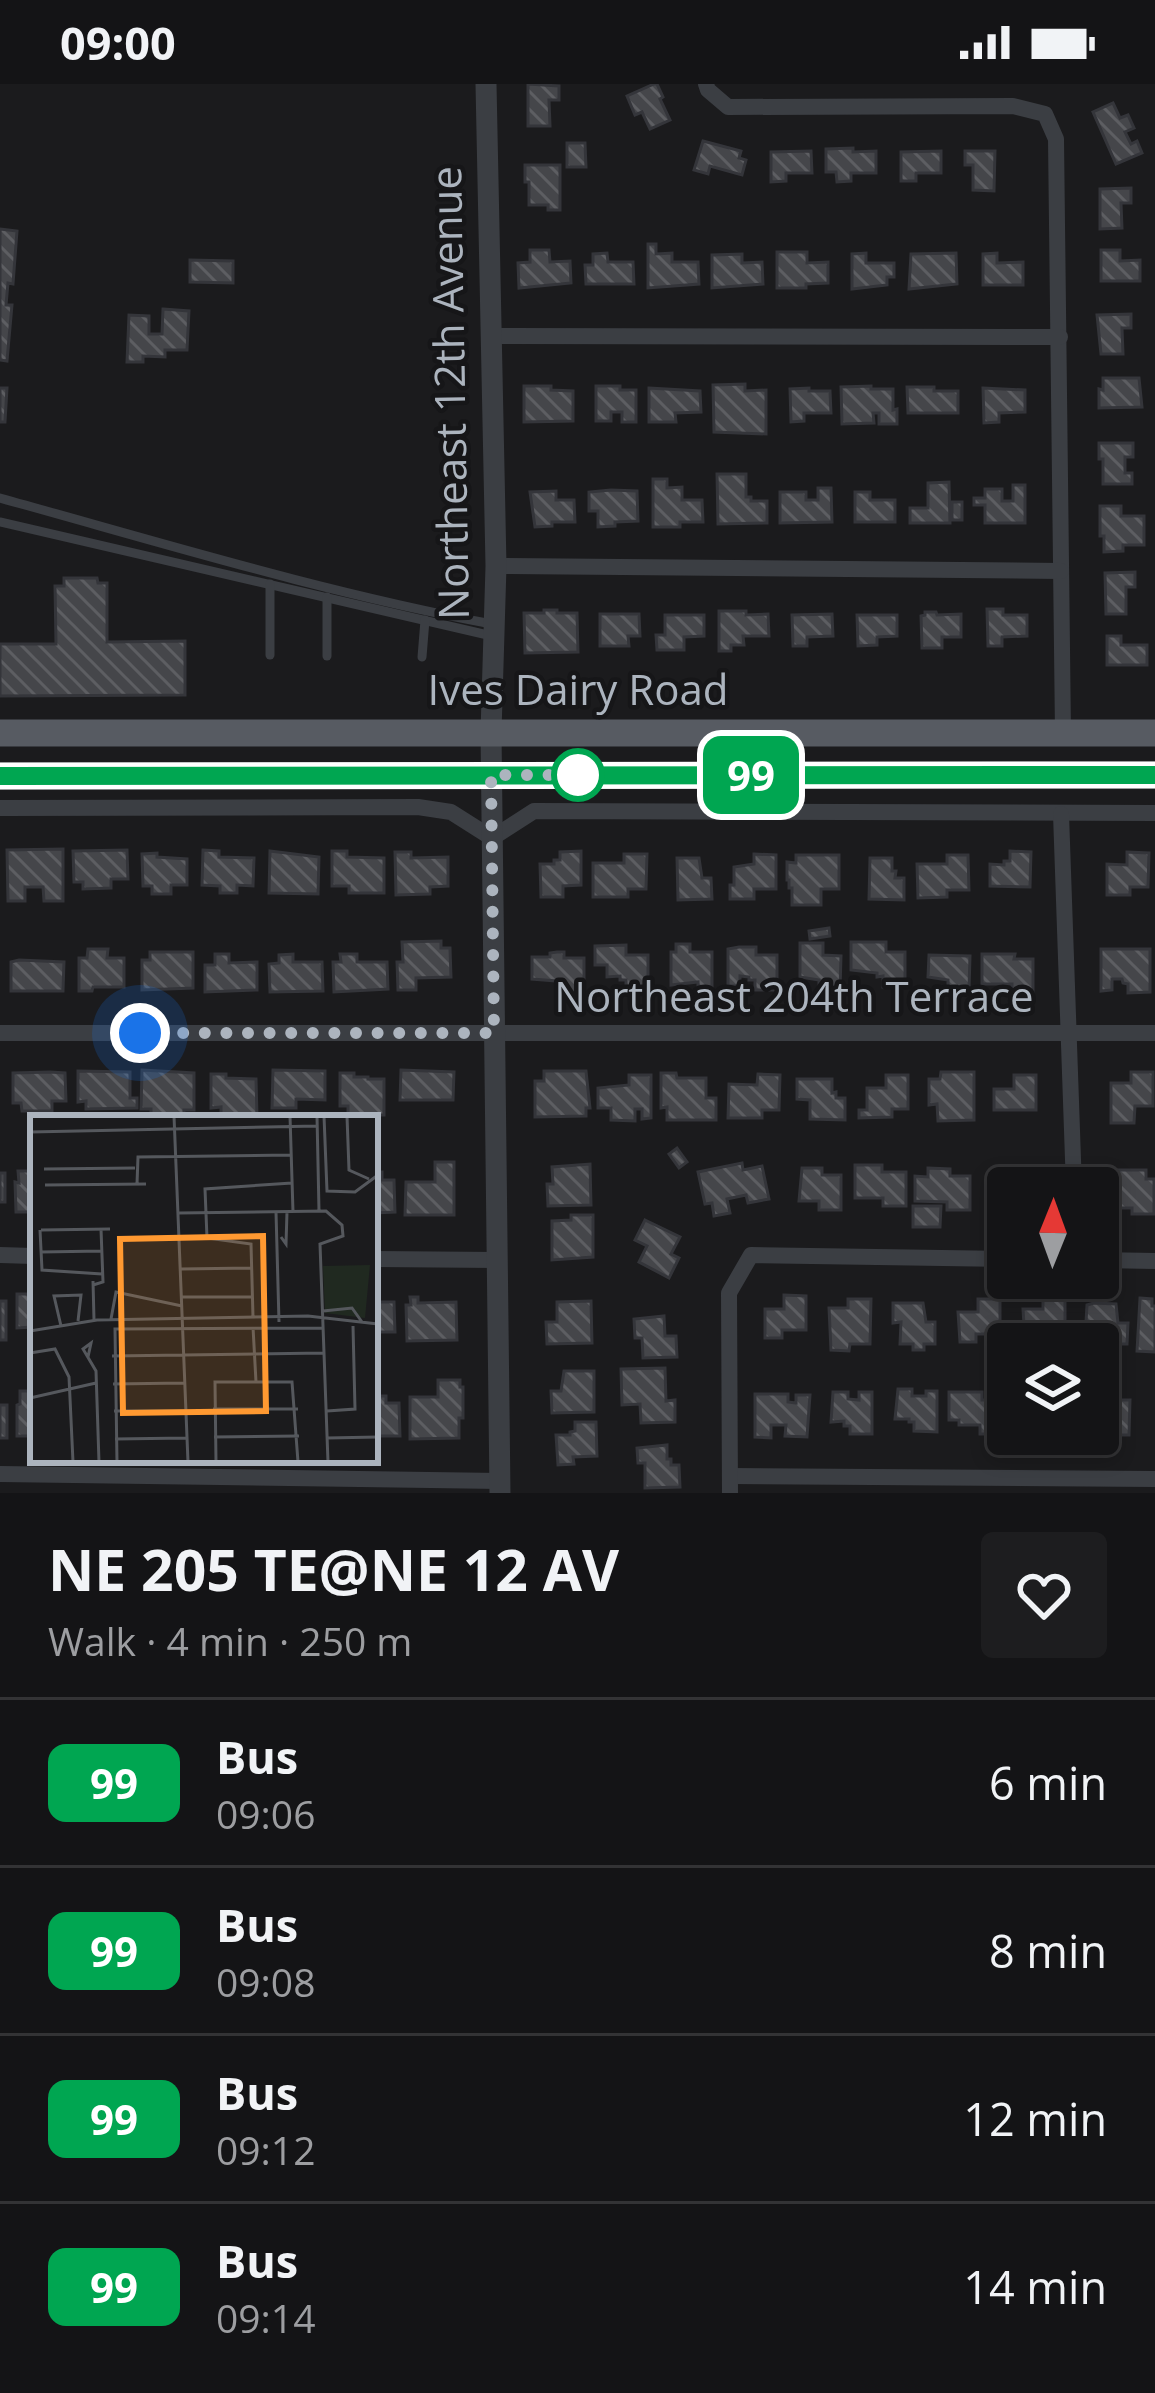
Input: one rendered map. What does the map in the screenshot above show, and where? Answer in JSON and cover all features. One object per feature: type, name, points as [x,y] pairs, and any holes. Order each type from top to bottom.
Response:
[{"type":"main road","name":"Ives Dairy Road","points":[[0,733],[1155,733]]},
{"type":"main road","name":"Ives Dairy Road","points":[[0,776],[1155,775]]},
{"type":"street","name":"Northeast 12th Avenue","points":[[486,84],[496,566],[490,732],[500,1487]]},
{"type":"street","points":[[706,84],[728,106],[1013,106],[1045,114],[1056,140],[1063,733]]},
{"type":"street","points":[[490,336],[1060,337]]},
{"type":"street","points":[[496,566],[1061,571]]},
{"type":"street","points":[[0,808],[418,807],[451,812],[492,838],[534,811],[1155,813]]},
{"type":"street","points":[[1061,814],[1073,1167]]},
{"type":"street","name":"Northeast 204th Terrace","points":[[0,1033],[1155,1033]]},
{"type":"street","points":[[0,1255],[30,1256]]},
{"type":"street","points":[[987,1259],[751,1255],[729,1293],[730,1485],[1155,1479]]},
{"type":"street","points":[[378,1259],[497,1260]]},
{"type":"street","points":[[1119,1260],[1155,1261]]},
{"type":"street","points":[[0,1474],[500,1487]]},
{"type":"lane","points":[[0,498],[492,630]]},
{"type":"lane","points":[[0,522],[424,620],[492,630]]},
{"type":"lane","points":[[270,584],[270,655]]},
{"type":"lane","points":[[327,597],[327,656]]},
{"type":"lane","points":[[422,657],[424,620]]},
{"type":"building","points":[[528,84],[559,86],[559,100],[549,100],[550,126],[528,126]]},
{"type":"building","points":[[654,84],[670,120],[650,129],[642,112],[635,115],[627,96]]},
{"type":"building","points":[[1113,103],[1120,118],[1128,115],[1134,128],[1125,132],[1131,144],[1137,141],[1142,153],[1116,164],[1093,112]]},
{"type":"building","points":[[703,141],[741,151],[739,158],[746,160],[742,175],[710,166],[708,174],[694,170]]},
{"type":"building","points":[[567,143],[585,143],[586,167],[567,167]]},
{"type":"building","points":[[853,148],[853,152],[876,151],[876,173],[851,173],[851,181],[837,182],[836,172],[826,172],[826,149]]},
{"type":"building","points":[[811,151],[812,173],[786,173],[786,181],[771,182],[771,152]]},
{"type":"building","points":[[941,151],[941,173],[916,173],[916,181],[901,181],[901,152]]},
{"type":"building","points":[[965,151],[995,151],[994,191],[973,190],[973,165],[965,165]]},
{"type":"building","points":[[525,165],[560,165],[560,210],[529,205]]},
{"type":"building","points":[[1131,188],[1131,203],[1121,203],[1122,228],[1100,229],[1100,189]]},
{"type":"building","points":[[0,229],[17,231],[13,284],[8,283],[6,305],[12,305],[7,361],[0,360]]},
{"type":"building","points":[[648,244],[656,244],[656,254],[672,253],[672,262],[698,262],[699,284],[648,288]]},
{"type":"building","points":[[530,250],[549,250],[550,262],[570,261],[571,283],[519,288],[518,263],[530,262]]},
{"type":"building","points":[[1101,250],[1120,250],[1120,261],[1140,260],[1140,281],[1101,281]]},
{"type":"building","points":[[777,252],[807,252],[807,263],[828,262],[828,283],[777,288]]},
{"type":"building","points":[[607,253],[608,262],[633,262],[634,284],[586,284],[585,265],[593,265],[593,254]]},
{"type":"building","points":[[866,253],[866,263],[894,263],[894,277],[887,277],[887,285],[852,289],[852,254]]},
{"type":"building","points":[[956,253],[957,284],[909,289],[911,254]]},
{"type":"building","points":[[997,253],[997,263],[1023,262],[1023,285],[983,285],[983,254]]},
{"type":"building","points":[[742,254],[742,263],[762,262],[763,284],[712,288],[712,255]]},
{"type":"building","points":[[190,260],[233,261],[233,283],[190,282]]},
{"type":"building","points":[[163,309],[189,311],[187,350],[165,350],[165,357],[143,356],[143,362],[127,362],[129,315],[149,316],[149,334],[162,334]]},
{"type":"building","points":[[1131,314],[1131,328],[1122,328],[1123,354],[1101,354],[1097,315]]},
{"type":"building","points":[[1103,378],[1139,378],[1142,407],[1099,408]]},
{"type":"building","points":[[745,384],[745,391],[766,390],[766,434],[714,432],[713,385]]},
{"type":"building","points":[[524,386],[573,391],[573,421],[524,422]]},
{"type":"building","points":[[596,386],[636,390],[636,422],[622,422],[622,412],[611,412],[611,421],[596,421]]},
{"type":"building","points":[[841,387],[893,389],[897,424],[879,424],[879,413],[873,413],[874,423],[842,424]]},
{"type":"building","points":[[907,387],[958,391],[958,413],[908,413]]},
{"type":"building","points":[[0,388],[7,388],[5,422],[0,422]]},
{"type":"building","points":[[649,388],[700,391],[701,412],[675,413],[676,422],[649,422]]},
{"type":"building","points":[[983,388],[1025,390],[1025,412],[999,413],[999,422],[984,423]]},
{"type":"building","points":[[790,389],[830,391],[831,413],[804,413],[804,421],[791,422]]},
{"type":"building","points":[[1099,443],[1133,443],[1133,457],[1125,457],[1125,473],[1132,473],[1132,484],[1103,484]]},
{"type":"building","points":[[717,474],[746,474],[746,497],[767,501],[767,523],[718,524]]},
{"type":"building","points":[[653,479],[667,479],[667,488],[682,487],[682,500],[702,500],[703,522],[653,527]]},
{"type":"building","points":[[949,482],[950,523],[910,523],[910,508],[928,508],[928,483]]},
{"type":"building","points":[[1013,485],[1025,485],[1025,523],[985,523],[985,505],[974,505],[974,498],[985,498],[985,489],[1002,489],[1002,501],[1013,501]]},
{"type":"building","points":[[818,488],[831,488],[832,522],[780,523],[780,492],[806,492],[806,500],[818,500]]},
{"type":"building","points":[[556,491],[556,500],[574,500],[575,522],[535,527],[530,492]]},
{"type":"building","points":[[637,491],[638,521],[598,527],[598,511],[589,511],[589,492]]},
{"type":"building","points":[[855,492],[870,492],[870,500],[895,500],[895,522],[855,522]]},
{"type":"building","points":[[952,502],[962,502],[962,520],[952,520]]},
{"type":"building","points":[[1100,506],[1121,506],[1121,516],[1144,516],[1144,545],[1123,545],[1123,551],[1104,552]]},
{"type":"building","points":[[1135,572],[1135,587],[1126,587],[1126,614],[1106,614],[1105,573]]},
{"type":"building","points":[[64,578],[97,578],[98,583],[107,583],[107,642],[185,641],[185,695],[0,696],[0,644],[56,644],[55,586],[64,586]]},
{"type":"building","points":[[987,609],[1027,615],[1027,636],[1002,637],[1002,646],[988,646]]},
{"type":"building","points":[[719,611],[768,614],[769,636],[743,636],[744,645],[719,651]]},
{"type":"building","points":[[925,612],[961,614],[961,637],[942,637],[942,648],[922,648],[921,616]]},
{"type":"building","points":[[524,613],[577,613],[578,652],[525,653]]},
{"type":"building","points":[[600,614],[639,614],[640,636],[628,636],[629,646],[600,646]]},
{"type":"building","points":[[832,614],[833,636],[807,637],[807,646],[793,646],[792,615]]},
{"type":"building","points":[[665,615],[704,615],[704,636],[684,637],[684,650],[657,650],[656,635],[665,635]]},
{"type":"building","points":[[857,615],[897,615],[897,636],[877,637],[877,645],[858,646]]},
{"type":"building","points":[[1107,636],[1121,636],[1121,645],[1147,645],[1147,665],[1107,665]]},
{"type":"building","points":[[63,849],[63,901],[44,901],[43,887],[25,887],[25,901],[8,901],[7,850]]},
{"type":"building","points":[[127,850],[128,879],[111,879],[111,888],[83,889],[83,882],[74,882],[73,851]]},
{"type":"building","points":[[203,850],[219,851],[219,857],[254,858],[253,886],[237,885],[237,893],[220,893],[220,886],[202,885]]},
{"type":"building","points":[[270,851],[319,857],[318,894],[269,893]]},
{"type":"building","points":[[332,851],[347,851],[347,857],[384,858],[384,893],[349,893],[349,886],[332,886]]},
{"type":"building","points":[[581,851],[581,885],[563,886],[563,897],[541,897],[540,864],[554,864],[560,852]]},
{"type":"building","points":[[1010,851],[1031,852],[1030,887],[990,886],[990,864],[1004,865],[1010,861]]},
{"type":"building","points":[[395,852],[411,852],[411,858],[448,857],[448,886],[430,887],[430,894],[396,895]]},
{"type":"building","points":[[1127,852],[1149,853],[1148,887],[1130,887],[1130,895],[1107,895],[1107,864],[1127,865]]},
{"type":"building","points":[[157,853],[157,857],[187,859],[187,885],[171,885],[171,894],[152,894],[152,886],[143,886],[142,854]]},
{"type":"building","points":[[624,854],[647,854],[646,889],[628,889],[628,897],[593,897],[593,863],[624,863]]},
{"type":"building","points":[[754,854],[776,855],[776,889],[754,889],[754,899],[730,899],[734,867],[754,864]]},
{"type":"building","points":[[796,855],[839,855],[839,889],[821,889],[821,905],[792,905],[787,862],[796,863]]},
{"type":"building","points":[[947,855],[968,855],[969,890],[918,898],[917,864],[947,864]]},
{"type":"building","points":[[677,858],[699,858],[702,878],[711,878],[712,899],[678,900]]},
{"type":"building","points":[[870,858],[892,858],[895,878],[904,878],[904,900],[869,899]]},
{"type":"building","points":[[829,928],[830,936],[810,939],[809,931]]},
{"type":"building","points":[[441,941],[441,948],[450,948],[451,977],[416,978],[416,990],[398,990],[402,942]]},
{"type":"building","points":[[851,942],[886,942],[886,952],[905,952],[905,987],[883,987],[883,976],[851,970]]},
{"type":"building","points":[[800,943],[823,943],[823,955],[841,956],[840,990],[819,990],[819,980],[800,977]]},
{"type":"building","points":[[676,944],[690,944],[690,952],[712,952],[712,987],[698,987],[698,982],[671,985],[671,952],[676,952]]},
{"type":"building","points":[[626,945],[626,955],[648,955],[648,989],[626,990],[626,980],[607,977],[607,965],[595,965],[595,946]]},
{"type":"building","points":[[756,947],[756,955],[777,955],[777,990],[755,990],[755,980],[740,976],[740,986],[728,986],[728,949]]},
{"type":"building","points":[[88,949],[108,949],[107,958],[124,958],[124,987],[79,991],[79,958],[87,958]]},
{"type":"building","points":[[1101,949],[1150,949],[1150,992],[1128,993],[1122,979],[1112,979],[1112,990],[1101,991]]},
{"type":"building","points":[[150,952],[193,952],[193,988],[142,990],[142,960],[150,960]]},
{"type":"building","points":[[564,952],[564,958],[584,958],[584,993],[561,993],[556,981],[532,979],[532,957]]},
{"type":"building","points":[[215,954],[229,954],[229,963],[257,962],[257,990],[205,992],[205,965],[215,965]]},
{"type":"building","points":[[293,954],[293,962],[322,962],[323,991],[270,992],[269,964],[279,963],[279,955]]},
{"type":"building","points":[[340,954],[357,954],[357,962],[387,962],[388,989],[334,992],[333,962],[341,962]]},
{"type":"building","points":[[982,954],[1033,959],[1033,993],[1012,993],[1012,984],[982,984]]},
{"type":"building","points":[[929,955],[970,956],[969,990],[948,989],[948,980],[928,977]]},
{"type":"building","points":[[11,962],[64,962],[63,991],[11,991]]},
{"type":"building","points":[[142,1070],[194,1073],[194,1110],[184,1110],[184,1115],[151,1115],[151,1109],[141,1109]]},
{"type":"building","points":[[273,1070],[325,1071],[325,1100],[296,1099],[296,1108],[272,1108]]},
{"type":"building","points":[[401,1070],[454,1072],[453,1100],[400,1100]]},
{"type":"building","points":[[78,1071],[130,1072],[130,1098],[137,1098],[137,1108],[86,1109],[86,1101],[78,1102]]},
{"type":"building","points":[[544,1071],[586,1071],[590,1108],[586,1116],[535,1117],[535,1081],[544,1081]]},
{"type":"building","points":[[941,1072],[974,1072],[974,1120],[938,1121],[937,1104],[929,1105],[929,1079],[940,1079]]},
{"type":"building","points":[[1131,1072],[1153,1072],[1153,1106],[1135,1106],[1134,1123],[1111,1123],[1111,1083],[1131,1083]]},
{"type":"building","points":[[13,1073],[65,1073],[66,1101],[52,1101],[52,1111],[22,1111],[21,1103],[13,1103]]},
{"type":"building","points":[[340,1073],[384,1079],[384,1115],[348,1115],[348,1106],[340,1106]]},
{"type":"building","points":[[661,1073],[706,1078],[706,1098],[716,1098],[716,1120],[667,1120],[667,1107],[661,1108]]},
{"type":"building","points":[[211,1074],[256,1079],[257,1115],[221,1115],[221,1107],[211,1108]]},
{"type":"building","points":[[758,1074],[780,1075],[779,1110],[762,1110],[762,1118],[728,1118],[729,1084],[757,1085]]},
{"type":"building","points":[[629,1075],[651,1075],[651,1118],[642,1119],[642,1109],[635,1109],[635,1121],[611,1120],[611,1108],[598,1108],[598,1088],[629,1085]]},
{"type":"building","points":[[886,1075],[908,1075],[908,1109],[892,1109],[892,1117],[859,1118],[859,1110],[867,1110],[867,1088],[886,1088]]},
{"type":"building","points":[[1014,1075],[1036,1075],[1036,1110],[994,1110],[994,1089],[1014,1089]]},
{"type":"building","points":[[797,1079],[832,1079],[832,1093],[845,1098],[845,1120],[810,1119],[810,1100],[797,1099]]},
{"type":"building","points":[[677,1148],[687,1162],[679,1168],[669,1154]]},
{"type":"building","points":[[435,1162],[454,1162],[454,1215],[405,1215],[406,1182],[435,1182]]},
{"type":"building","points":[[742,1163],[743,1170],[762,1166],[769,1199],[748,1203],[746,1195],[727,1199],[730,1213],[714,1216],[712,1203],[705,1204],[698,1172]]},
{"type":"building","points":[[590,1164],[591,1205],[548,1206],[552,1167]]},
{"type":"building","points":[[855,1165],[882,1165],[882,1172],[906,1172],[906,1206],[883,1206],[883,1198],[855,1198]]},
{"type":"building","points":[[802,1168],[841,1175],[841,1210],[819,1210],[819,1201],[799,1201]]},
{"type":"building","points":[[928,1168],[950,1169],[950,1176],[970,1176],[970,1210],[947,1210],[947,1202],[915,1201],[915,1176],[928,1177]]},
{"type":"building","points":[[1119,1170],[1146,1170],[1146,1179],[1154,1179],[1154,1214],[1132,1214],[1132,1208],[1119,1208]]},
{"type":"building","points":[[18,1171],[30,1171],[30,1212],[16,1212],[15,1182],[19,1183]]},
{"type":"building","points":[[378,1172],[382,1180],[394,1180],[395,1212],[378,1213]]},
{"type":"building","points":[[0,1173],[5,1173],[5,1202],[0,1202]]},
{"type":"building","points":[[913,1206],[941,1206],[940,1227],[913,1227]]},
{"type":"building","points":[[571,1215],[593,1215],[593,1257],[552,1260],[552,1221],[571,1220]]},
{"type":"building","points":[[645,1220],[680,1237],[671,1254],[679,1258],[669,1278],[639,1262],[647,1246],[635,1240]]},
{"type":"building","points":[[17,1294],[30,1294],[30,1327],[17,1328]]},
{"type":"building","points":[[784,1295],[806,1296],[806,1330],[782,1330],[782,1338],[765,1338],[765,1309],[784,1309]]},
{"type":"building","points":[[410,1297],[418,1297],[418,1303],[456,1302],[457,1340],[407,1341]]},
{"type":"building","points":[[1140,1298],[1152,1299],[1155,1306],[1155,1352],[1137,1351]]},
{"type":"building","points":[[848,1299],[871,1299],[870,1344],[850,1344],[849,1351],[831,1350],[829,1308],[848,1308]]},
{"type":"building","points":[[978,1299],[1000,1299],[1000,1323],[987,1323],[987,1334],[976,1334],[976,1342],[960,1342],[958,1312],[978,1312]]},
{"type":"building","points":[[1043,1299],[1065,1299],[1065,1323],[1024,1323],[1023,1309],[1043,1309]]},
{"type":"building","points":[[0,1301],[6,1301],[6,1340],[0,1340]]},
{"type":"building","points":[[591,1301],[592,1343],[547,1344],[546,1322],[557,1322],[557,1302]]},
{"type":"building","points":[[378,1302],[394,1302],[395,1332],[378,1332]]},
{"type":"building","points":[[893,1303],[923,1303],[926,1322],[935,1322],[935,1344],[913,1350],[913,1344],[900,1344],[901,1322],[893,1323]]},
{"type":"building","points":[[1116,1304],[1118,1323],[1086,1322],[1087,1305]]},
{"type":"building","points":[[664,1316],[665,1336],[676,1336],[677,1357],[643,1358],[634,1319]]},
{"type":"building","points":[[1119,1323],[1128,1323],[1127,1344],[1119,1344]]},
{"type":"building","points":[[665,1368],[666,1401],[675,1400],[675,1422],[641,1423],[640,1404],[622,1405],[621,1369]]},
{"type":"building","points":[[564,1371],[594,1371],[594,1412],[552,1413],[551,1391],[561,1391]]},
{"type":"building","points":[[438,1380],[460,1380],[463,1387],[459,1438],[410,1439],[410,1397],[438,1397]]},
{"type":"building","points":[[898,1389],[912,1389],[912,1396],[937,1391],[937,1432],[914,1431],[914,1422],[895,1419]]},
{"type":"building","points":[[20,1391],[30,1391],[30,1436],[17,1436]]},
{"type":"building","points":[[833,1392],[848,1392],[848,1399],[859,1400],[859,1392],[872,1392],[872,1434],[850,1434],[844,1421],[831,1422]]},
{"type":"building","points":[[949,1392],[982,1392],[982,1400],[987,1400],[987,1434],[980,1434],[980,1425],[949,1420]]},
{"type":"building","points":[[755,1394],[788,1394],[788,1402],[796,1403],[796,1395],[810,1395],[807,1437],[785,1436],[786,1425],[771,1425],[771,1438],[755,1437]]},
{"type":"building","points":[[378,1396],[386,1396],[386,1403],[399,1403],[400,1436],[378,1436]]},
{"type":"building","points":[[1119,1400],[1130,1400],[1129,1435],[1119,1435]]},
{"type":"building","points":[[0,1405],[7,1405],[7,1438],[0,1438]]},
{"type":"building","points":[[575,1422],[596,1422],[597,1456],[573,1457],[574,1464],[558,1465],[556,1435],[570,1435]]},
{"type":"building","points":[[667,1445],[667,1459],[679,1465],[680,1487],[645,1488],[645,1463],[638,1463],[637,1448]]},
{"type":"bus line","name":"99","points":[[0,776],[1155,775]]},
{"type":"route","points":[[140,1033],[494,1033],[491,775],[578,775]]}]
